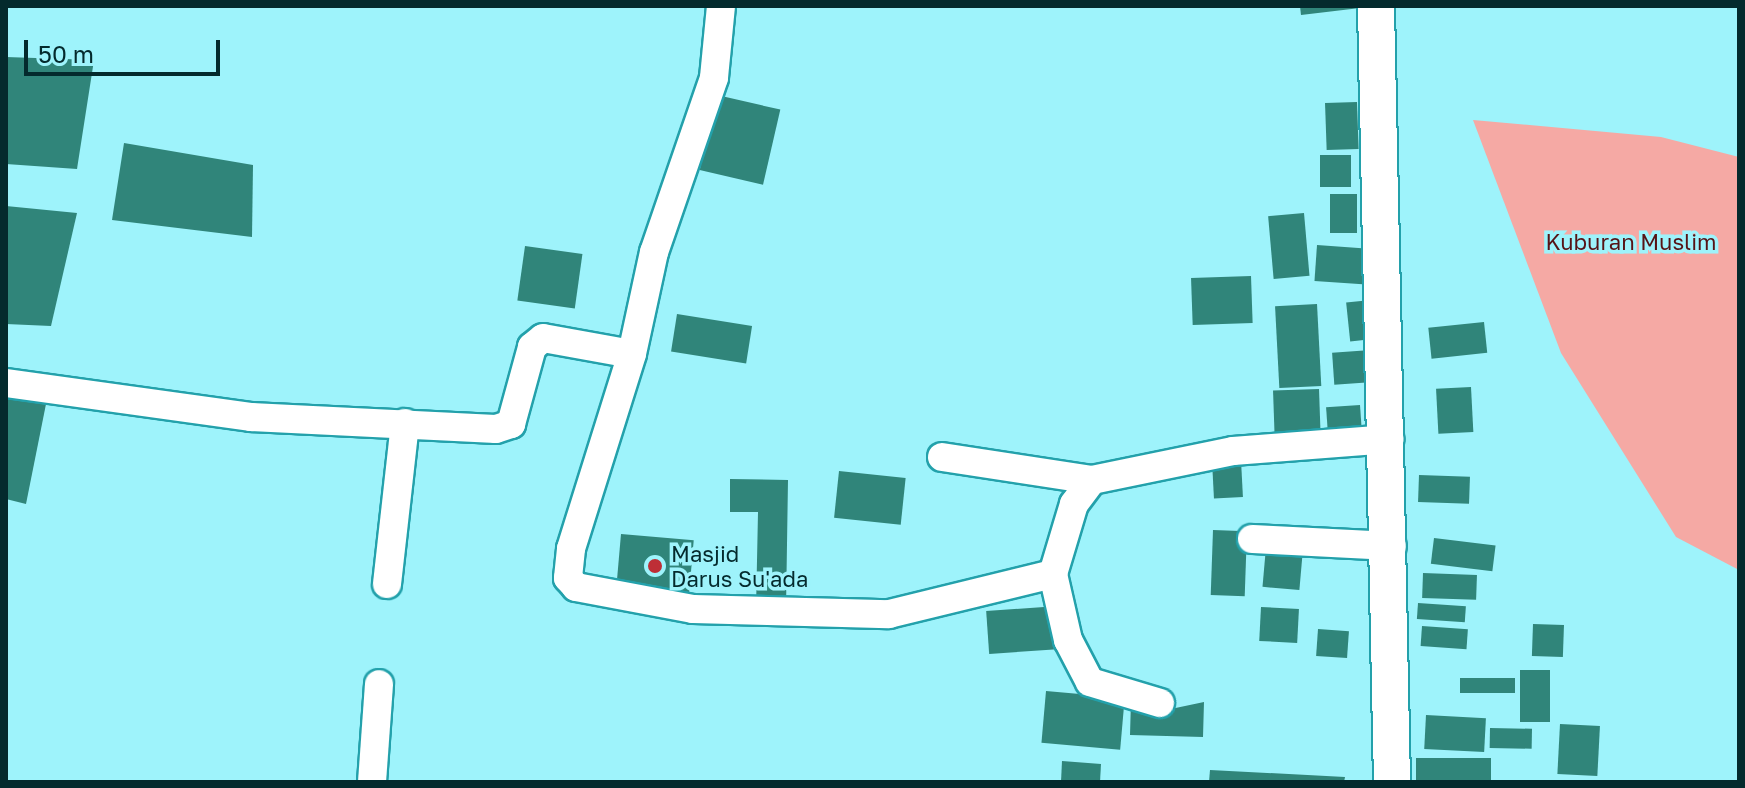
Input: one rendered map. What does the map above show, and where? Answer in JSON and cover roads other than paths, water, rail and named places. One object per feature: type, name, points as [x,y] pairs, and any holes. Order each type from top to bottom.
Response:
[{"type":"street","points":[[721,6],[714,78],[654,252],[632,354],[571,549],[568,578],[576,587],[693,609],[862,617],[1053,574]]},
{"type":"street","points":[[1376,6],[1390,439],[1392,782]]},
{"type":"street","points":[[6,383],[251,417],[506,427],[532,347],[543,338],[632,354]]},
{"type":"street","points":[[387,584],[405,423]]},
{"type":"street","points":[[942,457],[1092,480],[1233,451],[1390,439]]},
{"type":"street","points":[[1092,480],[1074,504],[1053,574],[1068,640],[1090,682],[1160,703]]},
{"type":"street","points":[[1252,539],[1392,546]]},
{"type":"street","points":[[372,782],[379,684]]},
{"type":"place","name":"Masjid Darus Su'ada","points":[[655,566]]},
{"type":"park label","name":"Kuburan Muslim","points":[[1631,242]]}]
